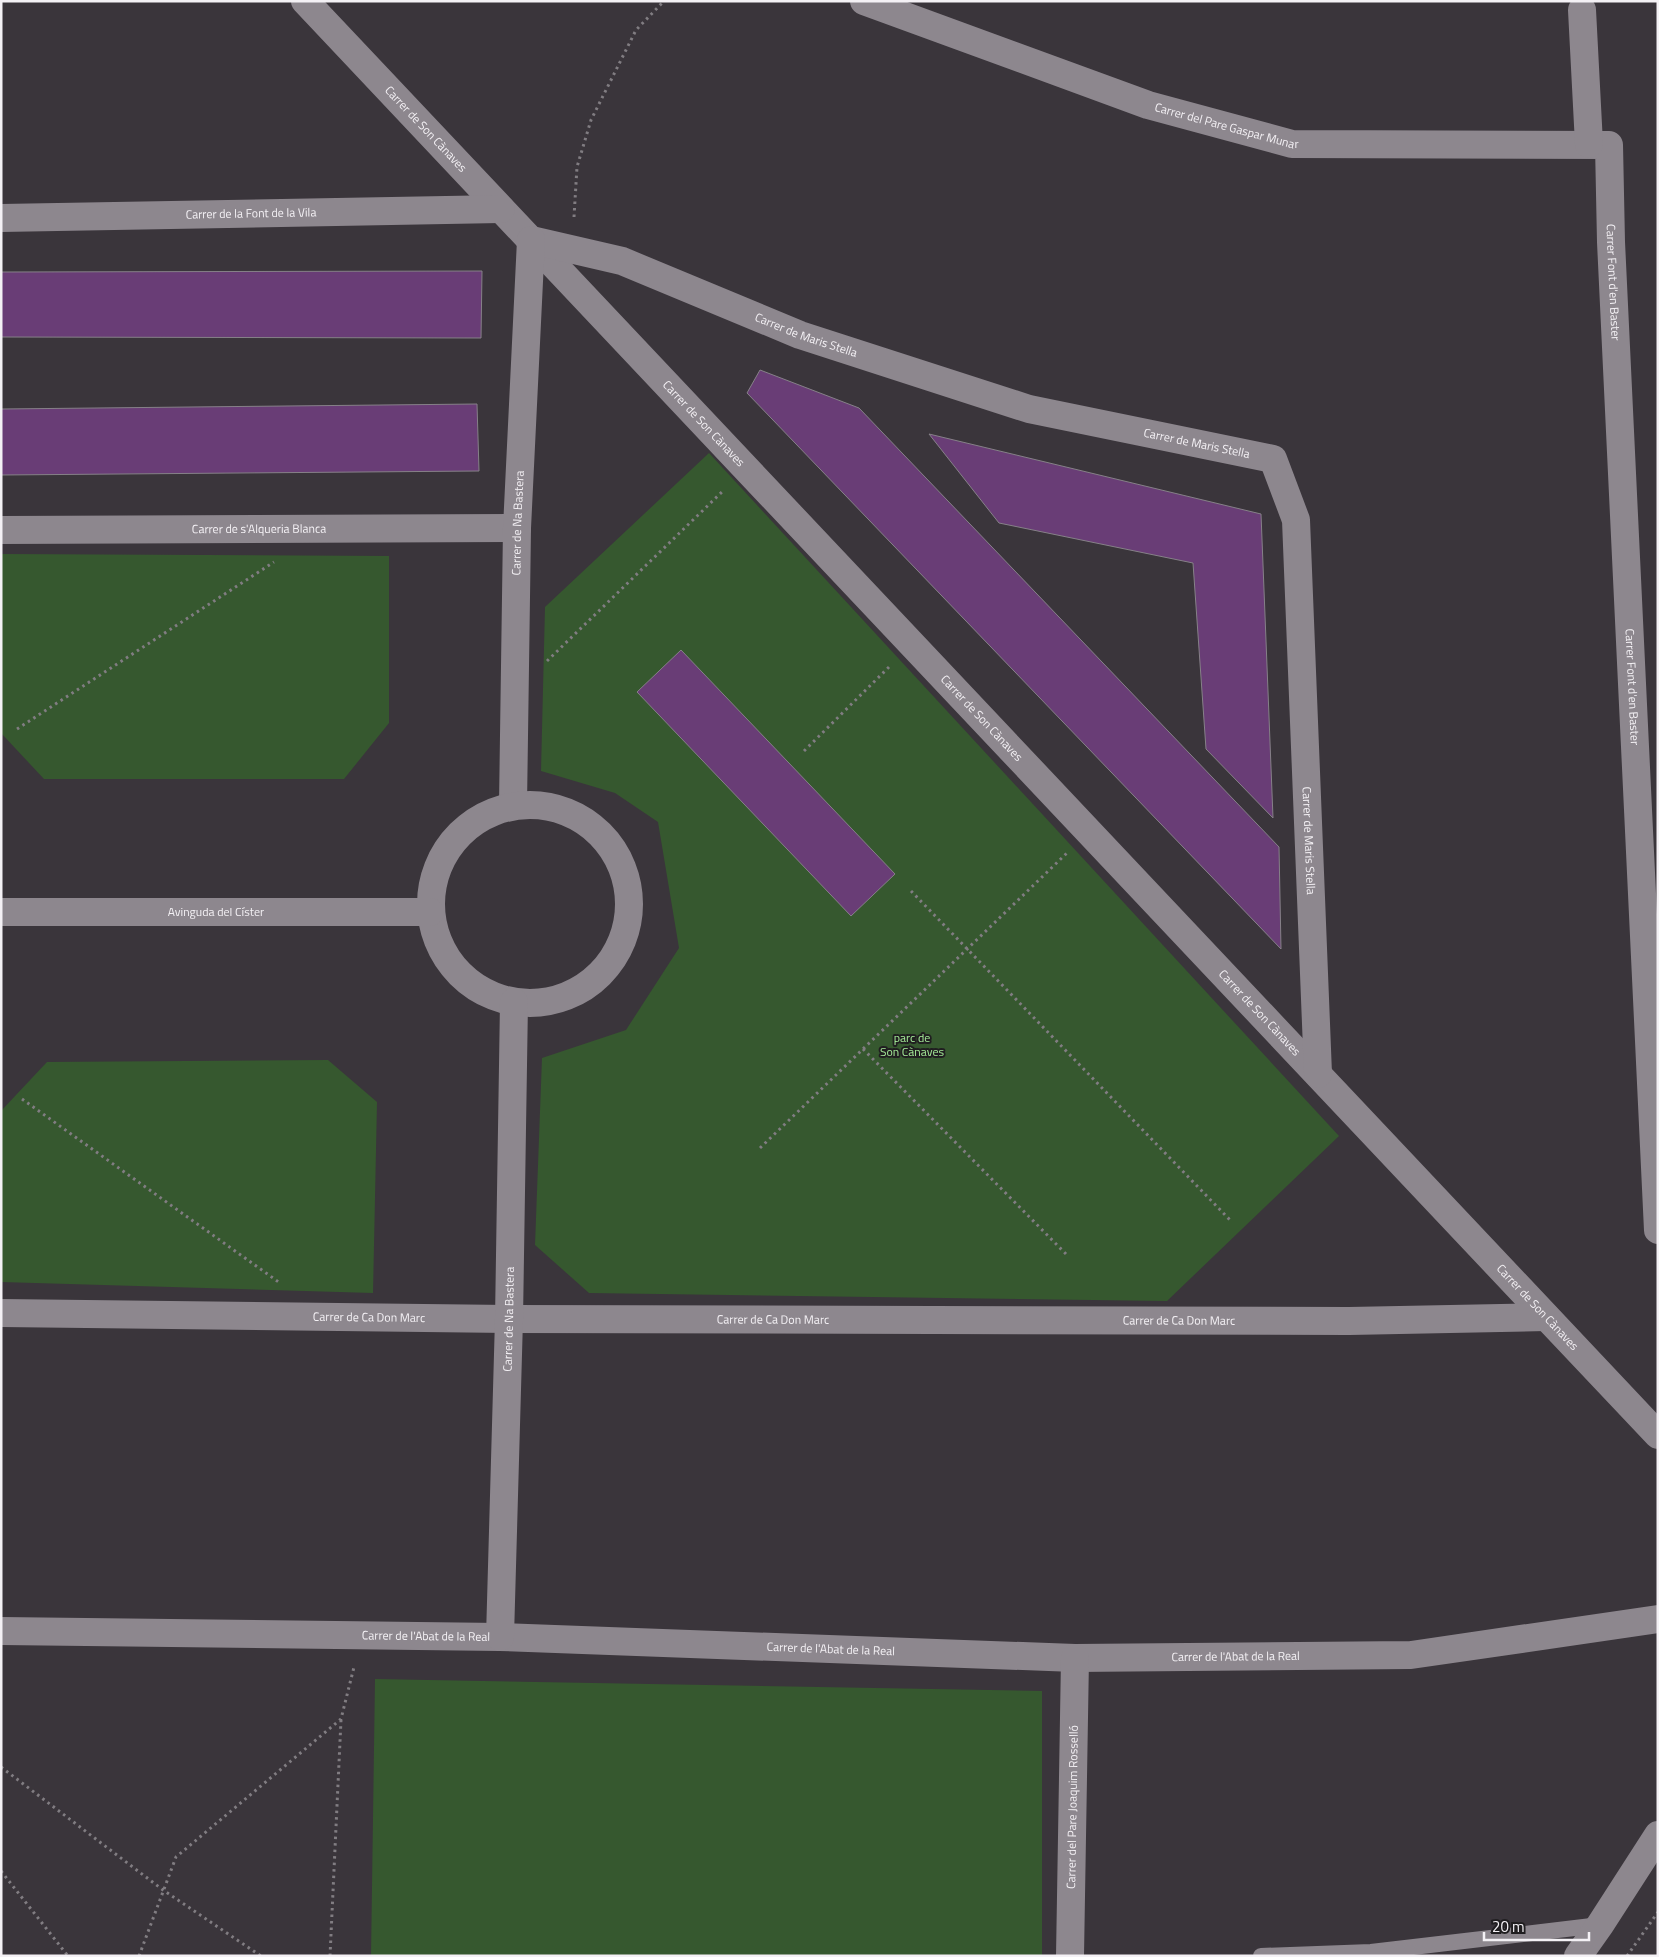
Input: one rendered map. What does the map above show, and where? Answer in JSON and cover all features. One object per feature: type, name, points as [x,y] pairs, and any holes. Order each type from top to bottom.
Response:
[{"type":"street","name":"Carrer de Son Cànaves","points":[[305,1],[1658,1435]]},
{"type":"street","name":"Carrer del Pare Gaspar Munar","points":[[864,1],[1148,105],[1292,144],[1599,145]]},
{"type":"street","name":"Carrer Font d'en Baster","points":[[1582,10],[1612,262],[1658,1230]]},
{"type":"street","name":"Carrer de la Font de la Vila","points":[[1,218],[501,209]]},
{"type":"street","name":"Carrer de Maris Stella","points":[[531,240],[622,261],[800,335],[1029,409],[1273,459],[1296,520],[1318,1074]]},
{"type":"street","name":"Carrer de Na Bastera","points":[[512,805],[517,528],[531,240]]},
{"type":"street","name":"Carrer de s'Alqueria Blanca","points":[[1,530],[517,528]]},
{"type":"street","points":[[512,805],[547,806],[580,818],[606,840],[624,869],[630,904],[624,938],[607,967],[580,990],[548,1002],[514,1002],[482,991],[456,972],[438,944],[430,912],[432,883],[442,855],[460,832],[484,815],[512,805]]},
{"type":"street","name":"Avinguda del Císter","points":[[1,912],[430,912]]},
{"type":"street","name":"Carrer de Na Bastera","points":[[500,1637],[509,1319],[514,1002]]},
{"type":"street","name":"Carrer de Ca Don Marc","points":[[1,1313],[509,1319],[1349,1321],[1546,1317]]},
{"type":"street","name":"Carrer de l'Abat de la Real","points":[[1,1631],[500,1637],[1076,1658],[1411,1655],[1658,1619]]},
{"type":"street","name":"Carrer del Pare Joaquim Rosselló","points":[[1070,1956],[1076,1658]]},
{"type":"street","points":[[1578,1956],[1658,1835]]},
{"type":"lane","points":[[1261,1956],[1371,1954],[1600,1925]]},
{"type":"path","points":[[573,249],[577,167],[591,120],[636,30],[664,1]]},
{"type":"path","points":[[514,692],[746,469]]},
{"type":"path","points":[[17,729],[275,561]]},
{"type":"path","points":[[804,751],[912,644]]},
{"type":"path","points":[[760,1148],[1089,832]]},
{"type":"path","points":[[911,891],[1231,1221]]},
{"type":"path","points":[[863,1049],[1066,1254]]},
{"type":"path","points":[[22,1099],[288,1288]]},
{"type":"path","points":[[330,1956],[341,1720],[362,1635]]},
{"type":"path","points":[[139,1956],[176,1857],[341,1720]]},
{"type":"path","points":[[1,1767],[164,1890],[261,1956]]},
{"type":"path","points":[[1,1871],[68,1956]]},
{"type":"path","points":[[1628,1956],[1658,1912]]},
{"type":"green space","name":"parc de Son Cànaves","points":[[709,453],[1339,1136],[1167,1301],[589,1293],[535,1245],[542,1058],[626,1030],[679,948],[658,822],[615,793],[541,771],[545,607]]},
{"type":"green space","points":[[1,554],[389,556],[389,723],[344,779],[44,779],[1,733]]},
{"type":"green space","points":[[328,1060],[377,1102],[373,1293],[1,1282],[1,1111],[47,1062]]},
{"type":"green space","points":[[375,1679],[1042,1691],[1042,1956],[371,1956]]},
{"type":"building","points":[[482,271],[481,338],[1,337],[1,272]]},
{"type":"building","points":[[760,370],[859,408],[1279,847],[1281,949],[747,393]]},
{"type":"building","points":[[477,404],[479,471],[1,475],[1,409]]},
{"type":"building","points":[[929,434],[1261,514],[1273,818],[1206,749],[1193,563],[999,523]]},
{"type":"building","points":[[681,650],[895,874],[851,916],[637,692]]}]
